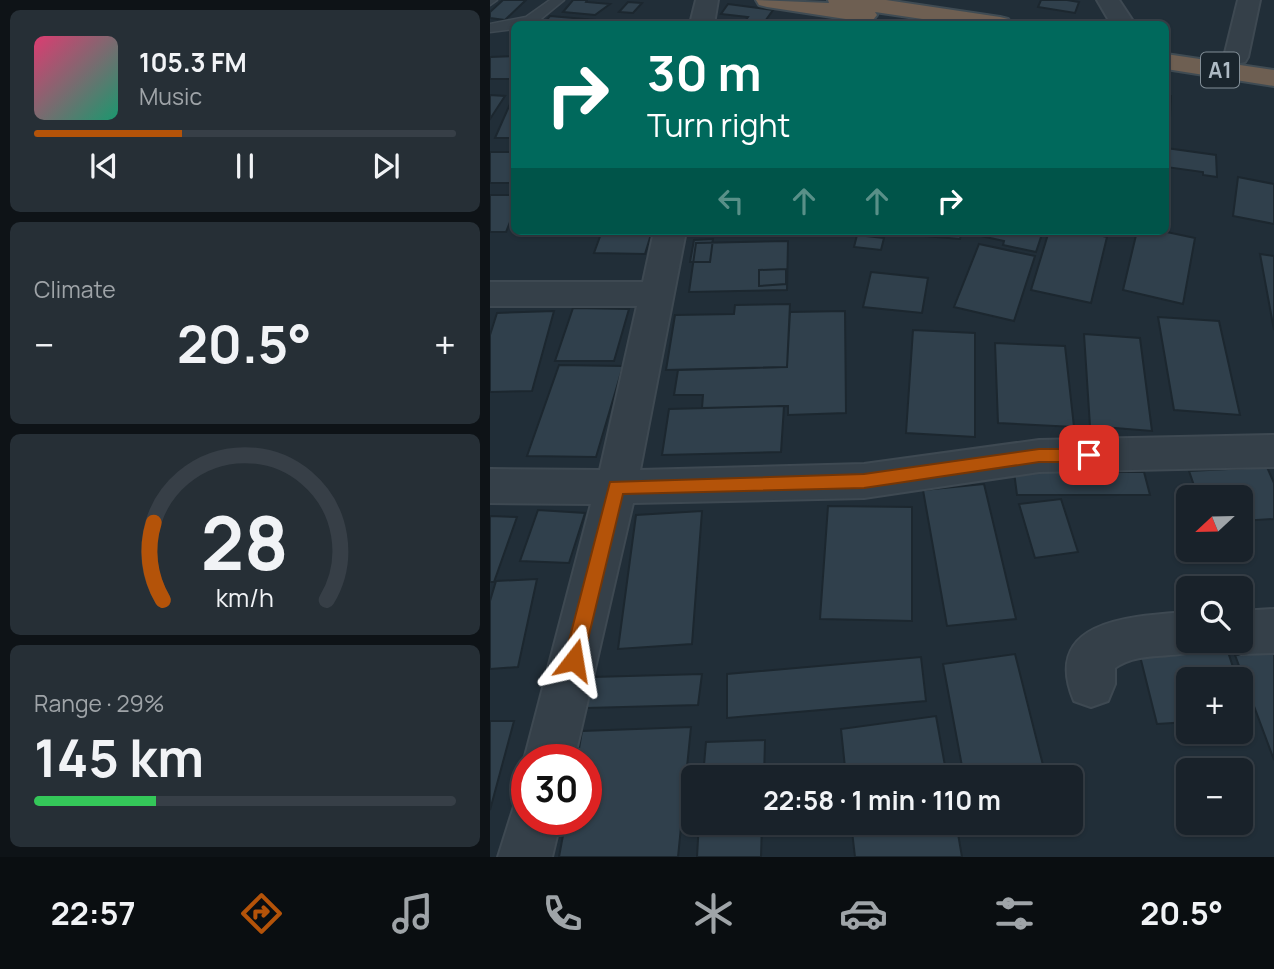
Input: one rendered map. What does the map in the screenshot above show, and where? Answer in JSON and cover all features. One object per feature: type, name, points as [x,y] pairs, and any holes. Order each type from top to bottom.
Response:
[{"type":"highway","points":[[767,0],[905,21]]},
{"type":"highway","points":[[839,0],[980,21]]},
{"type":"highway","name":"A1","points":[[1169,49],[1274,63]]},
{"type":"highway","name":"A1","points":[[1169,62],[1274,78]]},
{"type":"street","points":[[703,21],[707,0]]},
{"type":"street","points":[[1108,0],[1121,21]]},
{"type":"street","points":[[1237,57],[1250,0]]},
{"type":"street","points":[[553,744],[616,487],[669,235]]},
{"type":"street","points":[[490,294],[658,294]]},
{"type":"street","points":[[490,486],[616,487],[864,481],[1039,456],[1274,451]]},
{"type":"street","points":[[1253,632],[1274,631]]},
{"type":"street","points":[[1091,684],[1091,657],[1108,644],[1122,639],[1176,635]]},
{"type":"street","points":[[525,857],[531,835]]},
{"type":"lane","points":[[528,21],[558,0]]},
{"type":"lane","points":[[490,28],[511,26]]},
{"type":"building","points":[[503,0],[526,0],[505,20],[490,18],[490,12]]},
{"type":"building","points":[[573,0],[610,4],[595,15],[563,12]]},
{"type":"building","points":[[1041,0],[1079,2],[1075,13],[1038,7]]},
{"type":"building","points":[[628,2],[642,3],[633,13],[619,12]]},
{"type":"building","points":[[728,4],[773,10],[765,21],[745,21],[748,17],[721,14]]},
{"type":"building","points":[[550,16],[608,21],[546,21]]},
{"type":"building","points":[[511,56],[511,79],[490,79],[490,57]]},
{"type":"building","points":[[490,95],[505,96],[490,119]]},
{"type":"building","points":[[1169,96],[1171,96],[1169,117]]},
{"type":"building","points":[[511,102],[511,138],[495,138]]},
{"type":"building","points":[[1169,148],[1216,155],[1217,177],[1203,175],[1203,172],[1169,167]]},
{"type":"building","points":[[490,152],[511,152],[511,183],[490,183]]},
{"type":"building","points":[[1238,177],[1274,184],[1274,224],[1233,216]]},
{"type":"building","points":[[490,195],[511,195],[511,220],[506,232],[490,232]]},
{"type":"building","points":[[1169,232],[1195,238],[1183,304],[1123,290],[1136,235],[1169,235]]},
{"type":"building","points":[[601,235],[651,235],[645,254],[594,253]]},
{"type":"building","points":[[857,235],[884,238],[881,250],[854,247]]},
{"type":"building","points":[[914,235],[961,235],[960,239]]},
{"type":"building","points":[[1042,235],[1036,252],[1003,245],[1004,241],[981,236]]},
{"type":"building","points":[[1048,235],[1107,237],[1091,303],[1031,290]]},
{"type":"building","points":[[713,239],[710,262],[690,262],[694,240]]},
{"type":"building","points":[[788,241],[787,290],[689,292],[696,243]]},
{"type":"building","points":[[979,244],[1035,256],[1014,321],[954,307]]},
{"type":"building","points":[[1260,254],[1274,256],[1274,330]]},
{"type":"building","points":[[786,269],[786,284],[759,286],[759,270]]},
{"type":"building","points":[[871,272],[928,278],[922,313],[863,307]]},
{"type":"building","points":[[790,304],[787,367],[666,370],[675,315],[734,314],[735,305]]},
{"type":"building","points":[[573,308],[629,309],[614,361],[555,361]]},
{"type":"building","points":[[554,311],[532,391],[490,392],[490,335],[497,313]]},
{"type":"building","points":[[845,311],[846,413],[788,415],[788,406],[702,408],[703,395],[674,395],[678,370],[787,367],[790,312]]},
{"type":"building","points":[[1158,317],[1219,321],[1240,415],[1174,410]]},
{"type":"building","points":[[913,330],[975,333],[975,437],[906,433]]},
{"type":"building","points":[[1084,334],[1140,338],[1152,431],[1090,426]]},
{"type":"building","points":[[995,343],[1065,346],[1074,427],[998,423]]},
{"type":"building","points":[[559,365],[623,366],[596,457],[527,456]]},
{"type":"building","points":[[784,406],[781,452],[662,455],[669,409]]},
{"type":"building","points":[[1267,467],[1274,483],[1274,519],[1253,520],[1253,485],[1194,485],[1189,471]]},
{"type":"building","points":[[1014,472],[1144,472],[1150,495],[1017,495]]},
{"type":"building","points":[[984,484],[1016,619],[947,626],[923,490]]},
{"type":"building","points":[[1061,499],[1078,552],[1035,558],[1019,504]]},
{"type":"building","points":[[828,506],[912,507],[912,621],[820,619]]},
{"type":"building","points":[[538,510],[585,513],[569,563],[520,561]]},
{"type":"building","points":[[702,511],[692,644],[618,649],[636,515]]},
{"type":"building","points":[[490,516],[517,517],[494,582],[490,582]]},
{"type":"building","points":[[537,579],[518,667],[490,669],[490,601],[496,581]]},
{"type":"building","points":[[1139,652],[1228,653],[1233,667],[1176,667],[1176,723],[1157,724]]},
{"type":"building","points":[[1274,652],[1274,760],[1253,703],[1253,667],[1239,667],[1235,655]]},
{"type":"building","points":[[1015,654],[1043,765],[962,765],[943,664]]},
{"type":"building","points":[[921,657],[926,701],[727,718],[727,674]]},
{"type":"building","points":[[702,674],[698,705],[586,708],[592,677]]},
{"type":"building","points":[[936,716],[945,765],[845,765],[841,729]]},
{"type":"building","points":[[490,721],[514,721],[490,810]]},
{"type":"building","points":[[691,727],[687,765],[681,765],[678,857],[559,857],[563,835],[602,835],[602,744],[580,744],[582,731]]},
{"type":"building","points":[[765,740],[764,765],[704,765],[706,742]]},
{"type":"building","points":[[698,835],[762,835],[761,857],[697,857]]},
{"type":"building","points":[[852,835],[958,835],[962,857],[855,857]]},
{"type":"route","points":[[574,660],[616,487],[864,481],[1039,456],[1089,455]]}]
